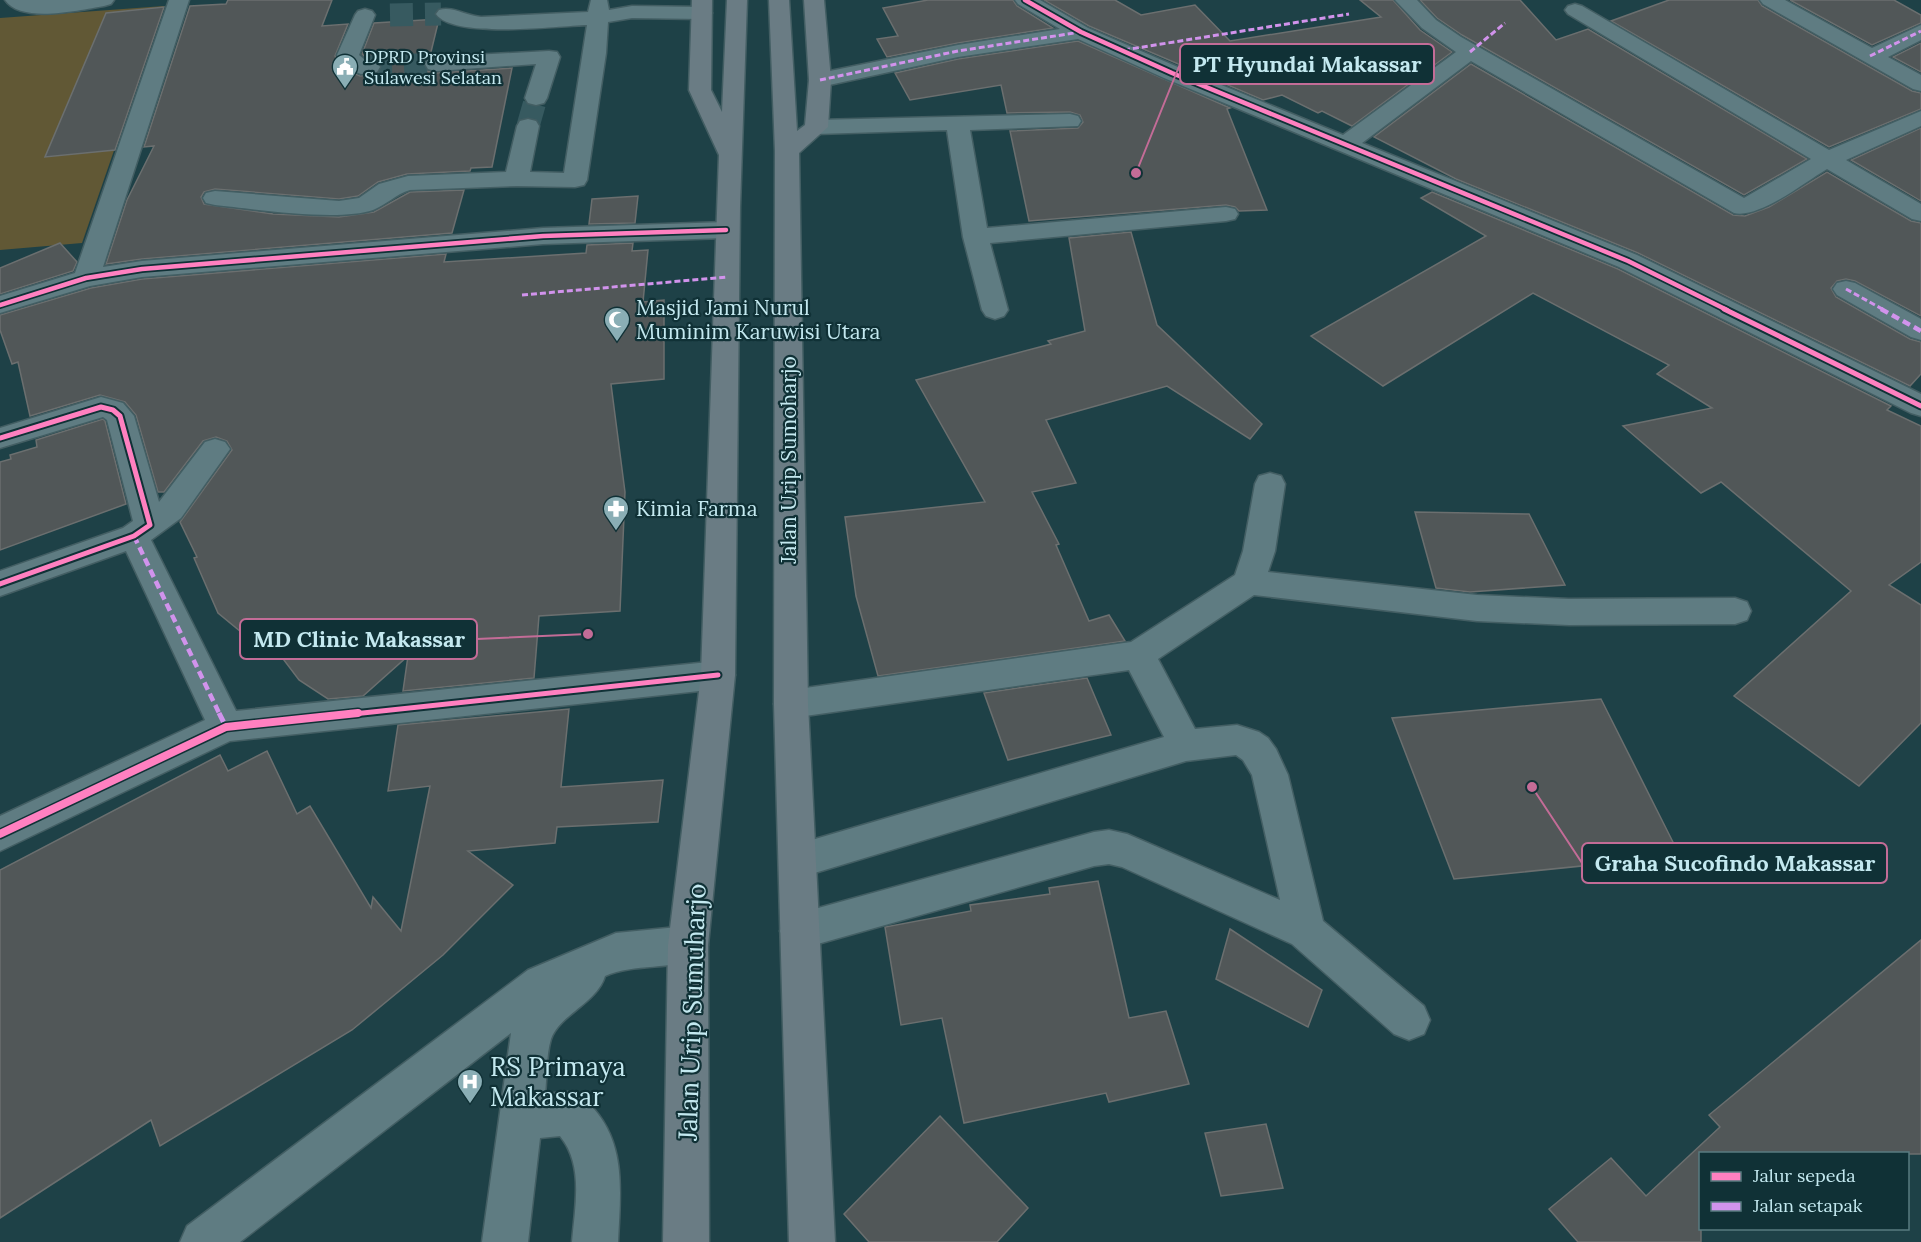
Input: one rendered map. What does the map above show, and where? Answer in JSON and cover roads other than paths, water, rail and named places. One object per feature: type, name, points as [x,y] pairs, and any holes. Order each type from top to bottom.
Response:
[{"type":"highway","points":[[718,675],[726,230],[732,158],[738,0]]},
{"type":"highway","name":"Jalan Urip Sumoharjo","points":[[779,0],[787,151],[791,704]]},
{"type":"highway","points":[[787,151],[816,127],[820,80],[814,0]]},
{"type":"highway","points":[[702,7],[700,90],[732,158]]},
{"type":"highway","name":"Jalan Urip Sumuharjo","points":[[686,1242],[688,945],[718,675]]},
{"type":"highway","points":[[791,704],[812,1242]]},
{"type":"street","points":[[15,0],[24,6],[45,7],[104,0]]},
{"type":"street","points":[[86,278],[179,0]]},
{"type":"street","points":[[1025,0],[1081,32],[1182,77],[1638,266],[1921,406]]},
{"type":"street","points":[[1405,0],[1429,24],[1470,52],[1740,207],[1749,206],[1827,159],[1921,118]]},
{"type":"street","points":[[1770,0],[1921,84]]},
{"type":"street","points":[[444,14],[465,22],[481,23],[598,11],[632,12],[702,7]]},
{"type":"street","points":[[1575,10],[1921,214]]},
{"type":"street","points":[[215,198],[339,208],[366,204],[387,189],[408,183],[517,179],[575,180],[595,53],[598,11]]},
{"type":"street","points":[[340,16],[373,15],[348,55],[350,61],[361,67],[369,67]]},
{"type":"street","points":[[1869,56],[1890,48],[1921,31]]},
{"type":"street","points":[[820,80],[958,51],[1081,32]]},
{"type":"street","points":[[1346,144],[1470,52]]},
{"type":"street","points":[[436,64],[595,53]]},
{"type":"street","points":[[536,98],[549,57]]},
{"type":"street","points":[[816,127],[1070,121]]},
{"type":"street","points":[[957,123],[976,237],[995,310]]},
{"type":"street","points":[[517,179],[528,126]]},
{"type":"street","points":[[976,237],[1226,214]]},
{"type":"street","points":[[0,305],[86,278],[142,269],[543,236],[726,230]]},
{"type":"street","points":[[1846,289],[1921,331]]},
{"type":"street","points":[[0,438],[101,407],[113,410],[120,416],[142,531],[226,727]]},
{"type":"street","points":[[0,584],[142,531],[170,510],[215,449]]},
{"type":"street","points":[[791,704],[1138,655],[1249,582],[1259,551],[1270,484]]},
{"type":"street","points":[[1249,582],[1477,608],[1569,612],[1735,611]]},
{"type":"street","points":[[1138,655],[1186,746]]},
{"type":"street","points":[[0,834],[226,727],[718,675]]},
{"type":"street","points":[[798,861],[1186,746],[1233,739],[1245,740],[1265,762],[1306,930]]},
{"type":"street","points":[[800,931],[1094,849],[1109,847],[1127,851],[1306,930],[1409,1020]]},
{"type":"street","points":[[203,1242],[542,984],[616,952],[688,945]]},
{"type":"street","points":[[505,1242],[532,1029],[557,999],[616,952]]},
{"type":"street","points":[[519,1119],[569,1113],[591,1139],[599,1182],[595,1242]]},
{"type":"tunnel","points":[[390,15],[441,14]]},
{"type":"tunnel","points":[[369,67],[436,64]]},
{"type":"tunnel","points":[[528,126],[536,98]]},
{"type":"place","name":"DPRD Provinsi Sulawesi Selatan","points":[[345,90]]},
{"type":"place","name":"PT Hyundai Makassar","points":[[1136,173]]},
{"type":"place","name":"Masjid Jami Nurul Muminim Karuwisi Utara","points":[[617,343]]},
{"type":"place","name":"Kimia Farma","points":[[616,532]]},
{"type":"place","name":"MD Clinic Makassar","points":[[588,634]]},
{"type":"place","name":"Graha Sucofindo Makassar","points":[[1532,787]]},
{"type":"place","name":"RS Primaya Makassar","points":[[470,1105]]}]
